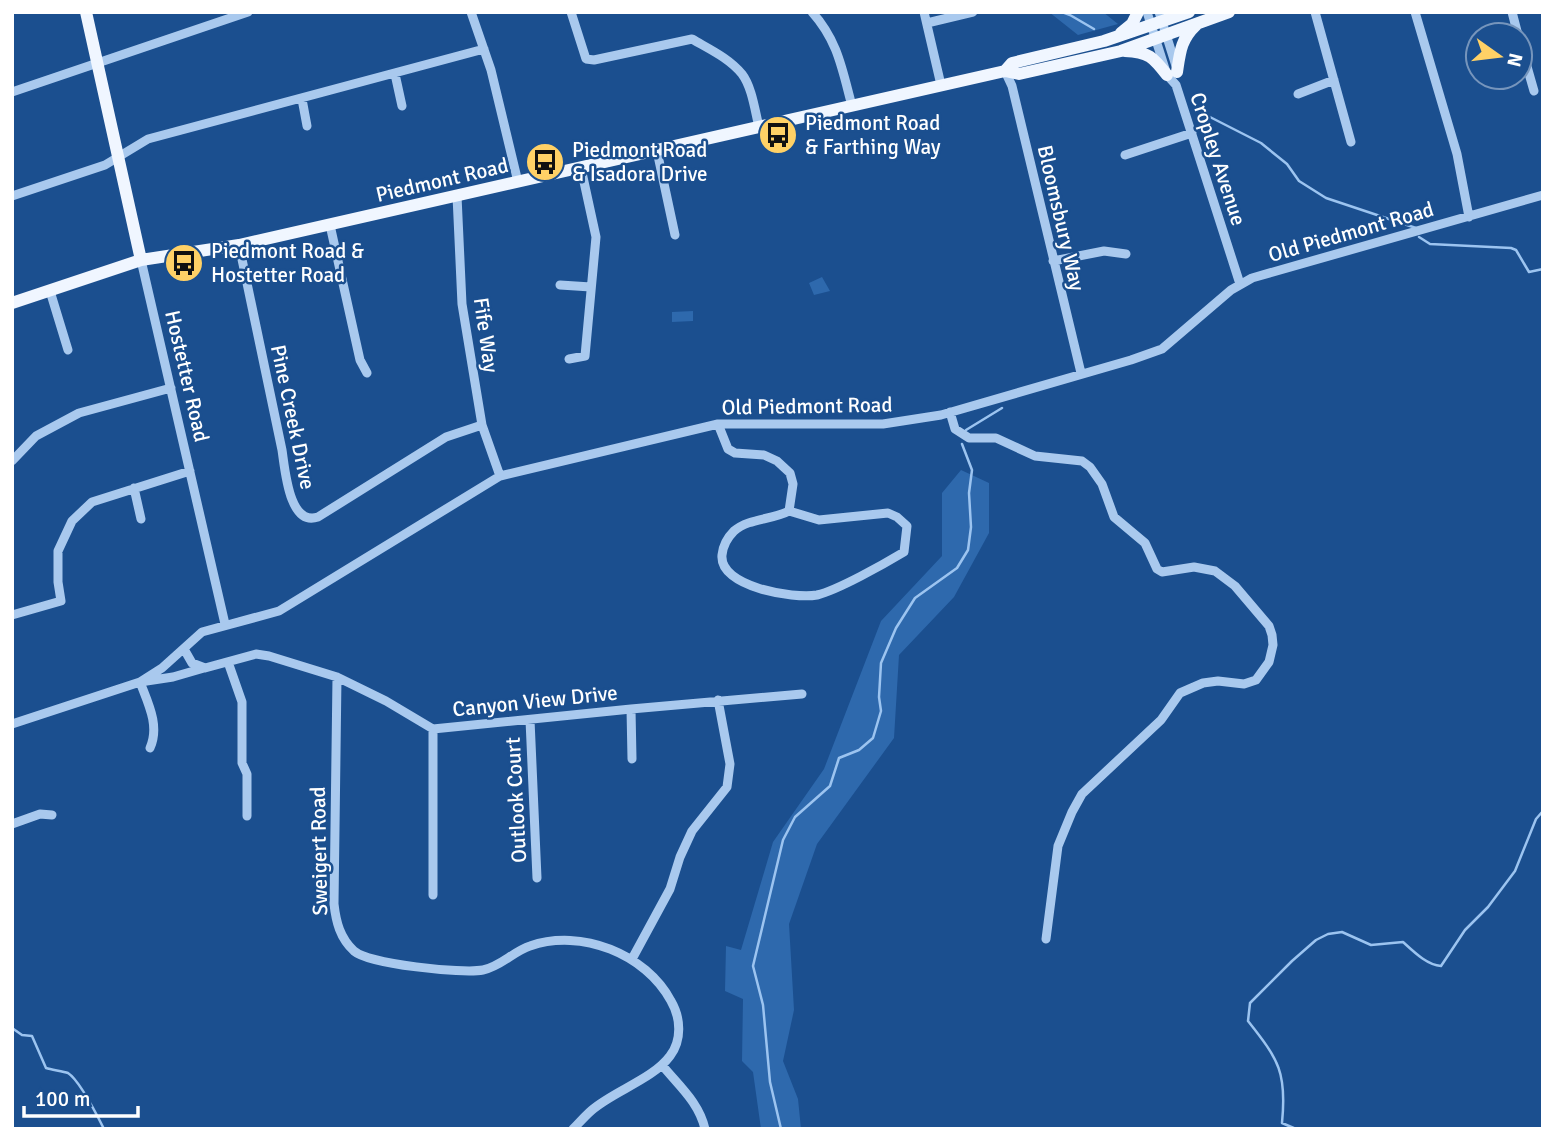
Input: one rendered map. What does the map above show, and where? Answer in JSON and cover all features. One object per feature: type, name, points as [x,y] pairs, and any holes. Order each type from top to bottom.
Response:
[{"type":"main road","name":"Hostetter Road","points":[[86,12],[141,260]]},
{"type":"main road","points":[[1118,36],[1132,24],[1138,12]]},
{"type":"main road","name":"Piedmont Road","points":[[1005,71],[1012,63],[1118,36],[1189,12]]},
{"type":"main road","name":"Piedmont Road","points":[[12,303],[141,260],[167,254],[239,245],[941,85],[1005,71],[1019,74],[1121,51],[1157,24],[1200,22],[1229,12]]},
{"type":"main road","points":[[1173,77],[1183,41],[1200,22]]},
{"type":"main road","points":[[1121,51],[1141,52],[1153,57],[1173,77]]},
{"type":"street","points":[[12,92],[248,12]]},
{"type":"street","points":[[471,12],[484,49],[518,182]]},
{"type":"street","points":[[572,12],[586,59],[594,60],[692,39],[718,53],[743,75],[752,97],[759,127]]},
{"type":"street","points":[[812,12],[827,29],[837,50],[852,106]]},
{"type":"street","points":[[924,12],[941,85]]},
{"type":"street","points":[[927,23],[973,12]]},
{"type":"street","points":[[1315,12],[1351,142]]},
{"type":"street","points":[[1415,12],[1457,154],[1469,217]]},
{"type":"street","name":"Cropley Avenue","points":[[1157,24],[1240,284]]},
{"type":"street","points":[[12,196],[105,165],[148,139],[484,49]]},
{"type":"street","name":"Bloomsbury Way","points":[[1005,71],[1012,86],[1081,373]]},
{"type":"street","points":[[395,74],[402,106]]},
{"type":"street","points":[[1298,94],[1334,80]]},
{"type":"street","points":[[302,99],[307,126]]},
{"type":"street","points":[[1125,155],[1192,133]]},
{"type":"street","points":[[657,151],[675,235]]},
{"type":"street","points":[[569,359],[585,356],[596,237],[581,167]]},
{"type":"street","name":"Old Piedmont Road","points":[[12,724],[140,682],[162,668],[202,632],[279,611],[500,476],[718,424],[883,424],[950,412],[1162,349],[1240,284],[1252,278],[1543,195]]},
{"type":"street","name":"Fife Way","points":[[457,196],[462,304],[482,425],[500,476]]},
{"type":"street","points":[[330,225],[360,360],[367,373]]},
{"type":"street","name":"Pine Creek Drive","points":[[239,245],[282,450],[286,481],[296,509],[303,517],[317,517],[446,437],[482,425]]},
{"type":"street","points":[[1053,261],[1104,251],[1126,254]]},
{"type":"street","name":"Hostetter Road","points":[[141,260],[225,624]]},
{"type":"street","points":[[560,285],[591,287]]},
{"type":"street","points":[[50,291],[68,350]]},
{"type":"street","points":[[12,461],[36,436],[79,413],[171,388]]},
{"type":"street","points":[[950,412],[955,429],[969,438],[996,438],[1035,456],[1082,461],[1102,484],[1114,517],[1145,543],[1157,569],[1162,572],[1194,567],[1215,571],[1235,586],[1269,626],[1272,635],[1269,662],[1256,680],[1244,684],[1218,681],[1180,693],[1161,720],[1082,794],[1058,846],[1046,939]]},
{"type":"street","points":[[718,424],[728,449],[736,453],[765,455],[777,461],[790,473],[793,484],[789,511]]},
{"type":"street","points":[[12,615],[61,601],[58,551],[72,522],[92,502],[190,471]]},
{"type":"street","points":[[134,488],[141,519]]},
{"type":"street","points":[[789,511],[819,520],[888,513],[907,526],[904,552],[828,592],[813,596],[777,593],[735,580],[726,571],[722,561],[726,540],[737,529],[789,511]]},
{"type":"street","points":[[184,649],[192,663],[205,668]]},
{"type":"street","name":"Canyon View Drive","points":[[140,682],[163,680],[256,654],[269,656],[337,677],[386,701],[433,729],[802,694]]},
{"type":"street","points":[[229,662],[242,702],[242,763],[247,774],[247,816]]},
{"type":"street","name":"Sweigert Road","points":[[337,677],[334,904],[339,931],[353,950],[362,957],[385,962],[467,972],[486,970],[520,949],[534,944],[566,939],[611,950],[632,959],[654,977],[666,991],[678,1016],[677,1042],[662,1065]]},
{"type":"street","points":[[140,682],[153,717],[153,740],[150,748]]},
{"type":"street","points":[[632,959],[670,889],[692,831],[727,787],[730,764],[718,700]]},
{"type":"street","points":[[631,709],[632,759]]},
{"type":"street","name":"Outlook Court","points":[[530,720],[537,878]]},
{"type":"street","points":[[433,729],[433,895]]},
{"type":"street","points":[[12,824],[40,814],[52,815]]},
{"type":"street","points":[[573,1129],[592,1110],[662,1065],[688,1095],[703,1119],[705,1129]]},
{"type":"shaded area","points":[[1049,12],[1103,12],[1118,24],[1078,35]]},
{"type":"shaded area","points":[[822,277],[830,291],[814,295],[809,283]]},
{"type":"shaded area","points":[[693,311],[693,321],[672,322],[672,312]]},
{"type":"shaded area","points":[[961,470],[989,483],[989,533],[954,597],[899,655],[894,738],[817,844],[789,924],[794,1010],[783,1061],[798,1099],[801,1129],[761,1129],[753,1072],[742,1061],[743,999],[725,991],[726,946],[741,950],[773,842],[824,769],[881,621],[942,556],[942,493]]},
{"type":"waterway","points":[[1062,12],[1094,29]]},
{"type":"waterway","points":[[1208,116],[1261,143],[1287,164],[1299,181],[1326,198],[1416,228]]},
{"type":"waterway","points":[[1419,237],[1430,244],[1511,248],[1516,250],[1529,272],[1543,269]]},
{"type":"waterway","points":[[966,430],[1002,408]]},
{"type":"waterway","points":[[781,1129],[770,1082],[763,1005],[753,966],[783,840],[795,817],[830,786],[839,758],[859,750],[873,738],[881,711],[881,663],[896,628],[915,598],[957,568],[968,550],[972,470],[962,444]]},
{"type":"waterway","points":[[1296,1129],[1282,1123],[1282,1079],[1274,1057],[1248,1021],[1250,1003],[1292,961],[1316,940],[1328,934],[1342,932],[1371,945],[1403,942],[1426,961],[1441,966],[1465,930],[1488,907],[1515,871],[1536,819],[1543,811]]},
{"type":"waterway","points":[[12,1028],[22,1035],[32,1036],[46,1068],[68,1073],[72,1077],[104,1129]]},
{"type":"place","name":"Piedmont Road & Farthing Way","points":[[778,135]]},
{"type":"place","name":"Piedmont Road & Isadora Drive","points":[[545,162]]},
{"type":"place","name":"Piedmont Road & Hostetter Road","points":[[184,263]]}]
